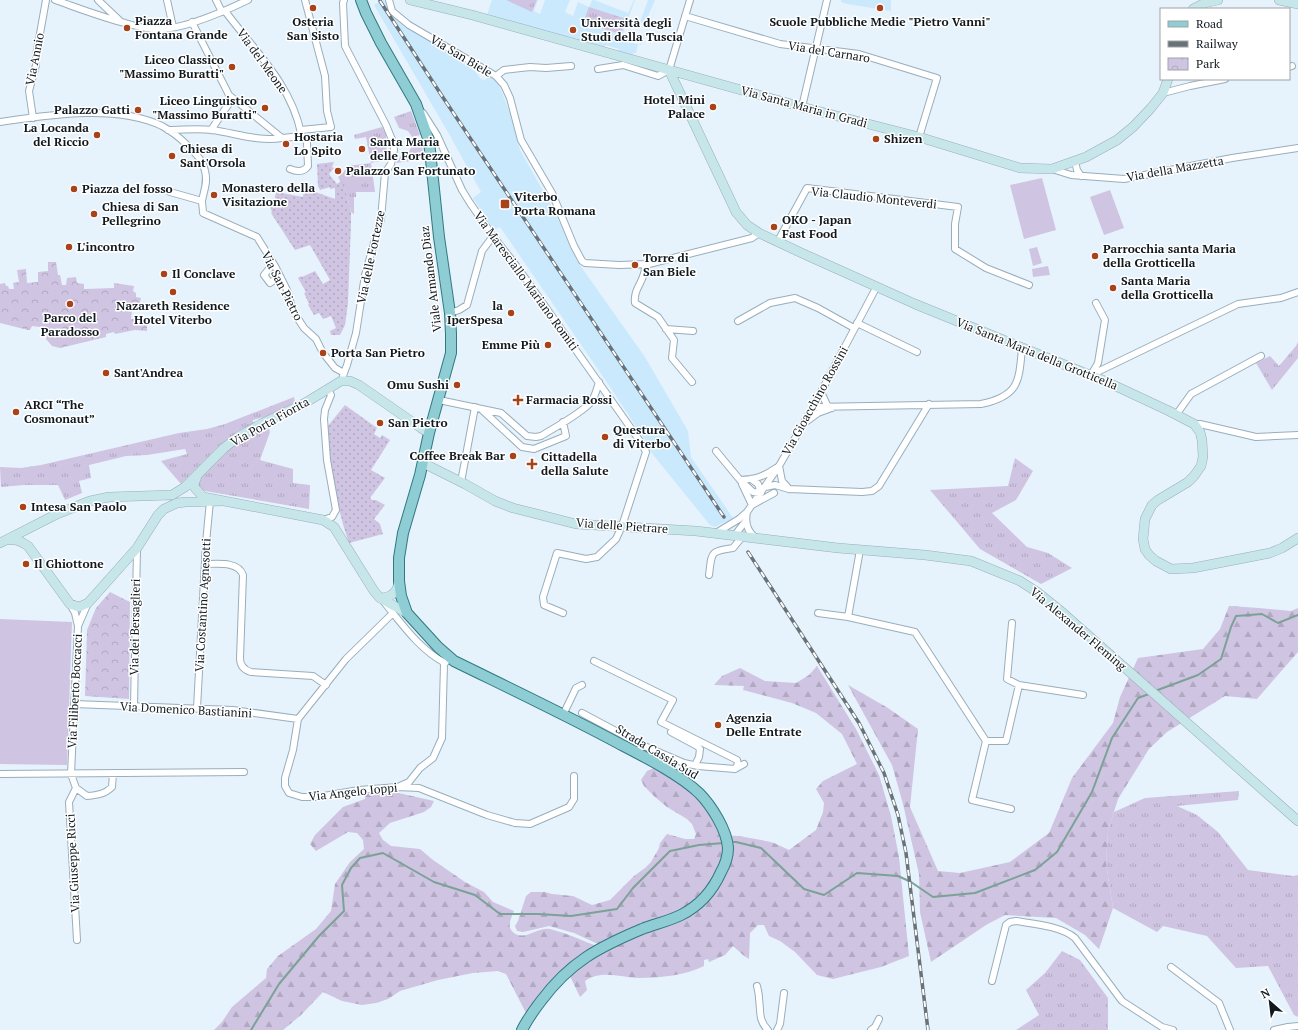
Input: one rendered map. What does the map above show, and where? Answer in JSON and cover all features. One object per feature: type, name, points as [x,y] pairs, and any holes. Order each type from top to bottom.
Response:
[{"type":"main road","name":"Viale Armando Diaz","points":[[361,0],[378,37],[416,104],[429,141],[439,237],[450,313],[450,353],[399,558],[399,581],[401,596],[407,613]]},
{"type":"main road","name":"Via Santa Maria in Gradi","points":[[410,0],[472,15],[802,107],[919,137],[1020,168],[1052,169],[1086,157],[1117,140],[1133,127],[1163,93],[1168,80]]},
{"type":"main road","points":[[1195,8],[1205,3],[1218,0]]},
{"type":"main road","points":[[1279,0],[1298,4]]},
{"type":"main road","name":"Via Santa Maria della Grotticella","points":[[668,70],[736,212],[747,224],[760,233],[915,304],[1107,382],[1194,424]]},
{"type":"main road","points":[[342,377],[359,385],[420,428],[430,433]]},
{"type":"main road","name":"Via Porta Fiorita","points":[[2,542],[69,508],[90,501],[109,497],[172,495],[180,492],[224,448],[238,437],[305,403],[328,389],[342,377]]},
{"type":"main road","points":[[1194,424],[1200,432],[1202,440],[1203,457],[1200,466],[1188,482],[1158,500],[1148,512],[1145,519],[1143,539],[1145,549],[1149,555],[1156,561],[1171,569],[1193,568],[1270,552],[1282,548],[1298,538]]},
{"type":"main road","name":"Via delle Pietrare","points":[[423,464],[461,482],[495,501],[513,508],[576,524],[716,533],[759,539]]},
{"type":"main road","points":[[197,476],[194,484],[198,492],[203,497],[323,520],[334,527],[374,591],[380,598],[407,613]]},
{"type":"main road","points":[[143,497],[156,502],[159,508],[158,515]]},
{"type":"main road","points":[[158,515],[164,509],[177,503],[223,501]]},
{"type":"main road","name":"Via Filiberto Boccacci","points":[[88,603],[137,548],[158,515]]},
{"type":"main road","points":[[28,546],[26,538],[34,525]]},
{"type":"main road","points":[[2,542],[14,539],[21,541],[28,546],[70,604],[79,607],[88,603]]},
{"type":"main road","name":"Via Alexander Fleming","points":[[759,539],[971,561],[1020,581],[1037,592],[1120,663],[1298,822]]},
{"type":"main road","points":[[380,598],[388,597],[394,593],[398,587],[399,581]]},
{"type":"main road","name":"Strada Cassia Sud","points":[[407,613],[447,661],[640,749],[688,783],[699,793],[708,803],[725,837],[728,850],[726,861],[718,880],[711,890],[691,910],[680,916],[644,928],[601,947],[582,959],[553,985],[532,1013],[522,1030]]},
{"type":"street","name":"Via Annio","points":[[33,118],[28,92],[36,65],[36,56],[46,0]]},
{"type":"street","points":[[55,0],[78,9],[121,22],[156,30],[192,22],[224,11],[248,0]]},
{"type":"street","points":[[98,0],[121,22]]},
{"type":"street","points":[[167,0],[173,27]]},
{"type":"street","name":"Via del Meone","points":[[216,0],[267,63],[292,103],[301,133],[307,142],[308,166],[306,170],[296,172],[290,169]]},
{"type":"street","points":[[167,130],[210,130],[274,139],[331,127],[327,111],[325,76],[305,0]]},
{"type":"street","name":"Via delle Fortezze","points":[[342,377],[348,365],[356,333],[365,275],[381,219],[385,173],[391,164],[394,150],[393,142],[386,125],[345,46],[343,26],[344,0]]},
{"type":"street","name":"Via San Biele","points":[[389,0],[392,10],[409,25],[496,76],[504,85],[510,98],[521,140],[552,193],[582,261],[585,264],[645,264],[752,238],[760,233]]},
{"type":"street","points":[[598,69],[623,65],[658,76],[668,70],[690,0]]},
{"type":"street","points":[[802,107],[815,48],[828,0]]},
{"type":"street","name":"Via del Carnaro","points":[[685,16],[780,44],[859,54],[937,78],[919,137]]},
{"type":"street","points":[[192,22],[232,99],[282,138]]},
{"type":"street","points":[[496,76],[504,70],[530,67],[546,68],[571,66]]},
{"type":"street","points":[[1163,93],[1220,80]]},
{"type":"street","points":[[210,130],[232,99]]},
{"type":"street","name":"Via Maresciallo Mariano Romiti","points":[[416,104],[437,135],[462,190],[493,236],[518,268],[599,382],[646,452],[622,526]]},
{"type":"street","points":[[0,122],[96,113],[127,116],[146,120],[162,126],[195,152],[205,170],[206,186],[202,202],[170,192]]},
{"type":"street","name":"Via della Mazzetta","points":[[1052,169],[1070,175],[1124,179],[1232,158],[1298,148]]},
{"type":"street","points":[[1075,161],[1077,170],[1081,176]]},
{"type":"street","name":"Via Claudio Monteverdi","points":[[778,241],[807,188],[958,207],[955,224],[955,249],[986,268],[1030,285]]},
{"type":"street","name":"Via San Pietro","points":[[202,202],[203,213],[257,237],[287,290],[293,311],[304,328],[316,339],[323,353],[342,377]]},
{"type":"street","points":[[450,313],[467,305],[482,251],[493,236]]},
{"type":"street","points":[[273,264],[264,275],[270,283],[280,276]]},
{"type":"street","points":[[645,264],[645,273],[634,295],[635,302],[658,317],[674,340],[672,358],[692,382]]},
{"type":"street","name":"Via Gioacchino Rossini","points":[[747,512],[779,466],[805,422],[877,286]]},
{"type":"street","points":[[1091,375],[1238,304],[1281,298],[1298,292]]},
{"type":"street","points":[[738,321],[770,303],[795,298],[917,352]]},
{"type":"street","points":[[1091,375],[1098,363],[1105,320],[1096,303]]},
{"type":"street","points":[[666,329],[694,331]]},
{"type":"street","points":[[813,408],[929,404],[981,404],[996,401],[1016,386],[1019,377],[1022,348]]},
{"type":"street","points":[[1176,414],[1191,394],[1261,356]]},
{"type":"street","points":[[439,400],[501,413],[527,436],[536,438],[563,422],[591,402],[595,396],[599,382]]},
{"type":"street","points":[[323,520],[332,517],[336,510],[327,460],[324,420],[325,410],[331,395],[328,389]]},
{"type":"street","points":[[821,392],[827,405],[832,408]]},
{"type":"street","points":[[765,487],[775,485],[789,489],[862,492],[872,491],[879,486],[929,404]]},
{"type":"street","points":[[478,408],[522,447],[534,449],[566,436],[563,422]]},
{"type":"street","points":[[461,482],[478,408]]},
{"type":"street","points":[[813,408],[818,413]]},
{"type":"street","points":[[805,422],[818,413],[832,408]]},
{"type":"street","points":[[1194,424],[1200,424],[1256,437],[1298,435]]},
{"type":"street","points":[[716,451],[740,480],[753,492],[761,493],[758,484],[751,479]]},
{"type":"street","points":[[740,480],[765,476],[779,466],[782,481],[789,489]]},
{"type":"street","points":[[740,480],[752,505],[774,493],[789,489]]},
{"type":"street","points":[[765,487],[774,493]]},
{"type":"street","name":"Via Costantino Agnesotti","points":[[197,708],[210,502]]},
{"type":"street","points":[[716,533],[739,519],[747,512]]},
{"type":"street","points":[[709,575],[712,555],[714,552],[721,549],[733,548],[745,522],[747,512]]},
{"type":"street","points":[[738,536],[735,525],[739,519]]},
{"type":"street","points":[[745,522],[750,534],[759,539]]},
{"type":"street","points":[[563,613],[544,605],[543,597],[557,553],[586,559],[597,557],[616,539],[622,526]]},
{"type":"street","name":"Via dei Bersaglieri","points":[[134,707],[137,548]]},
{"type":"street","points":[[848,618],[860,550]]},
{"type":"street","points":[[205,564],[233,565],[242,571],[240,658],[243,667],[251,672],[312,676],[326,685]]},
{"type":"street","points":[[380,598],[424,648],[447,661],[442,738],[433,758],[420,768],[409,782],[398,787]]},
{"type":"street","name":"Via Filiberto Boccacci","points":[[71,774],[78,626],[88,603]]},
{"type":"street","points":[[70,604],[75,613],[78,626]]},
{"type":"street","points":[[298,719],[346,659],[392,613]]},
{"type":"street","points":[[818,613],[914,632],[986,741],[972,800],[1011,809]]},
{"type":"street","points":[[1012,623],[1007,679],[1019,685],[1083,695]]},
{"type":"street","points":[[594,661],[673,700],[661,722],[737,760],[738,764],[735,769]]},
{"type":"street","points":[[563,715],[576,688],[582,685]]},
{"type":"street","points":[[986,741],[1006,741],[1019,685]]},
{"type":"street","name":"Via Domenico Bastianini","points":[[74,704],[233,710],[298,719]]},
{"type":"street","points":[[582,713],[640,749],[684,763],[735,769],[744,764]]},
{"type":"street","name":"Via Angelo Ioppi","points":[[298,719],[293,750],[285,778],[285,786],[289,793],[302,797],[318,797],[359,790],[398,787],[419,788],[487,815],[515,823],[530,824],[569,807],[574,799],[574,776]]},
{"type":"street","points":[[671,732],[700,749],[699,757],[695,765]]},
{"type":"street","points":[[0,774],[244,772]]},
{"type":"street","points":[[71,774],[76,788],[87,796],[107,792],[112,787],[113,773]]},
{"type":"street","name":"Via Giuseppe Ricci","points":[[76,788],[69,802],[77,940]]},
{"type":"street","points":[[992,981],[1006,925],[1010,922],[1016,921],[1068,932],[1075,938],[1122,1001],[1162,1028],[1173,1030]]},
{"type":"street","points":[[1171,967],[1219,1003],[1230,1030]]},
{"type":"street","points":[[757,986],[760,1019],[768,1030]]},
{"type":"street","points":[[777,1030],[780,1024],[784,993]]},
{"type":"street","points":[[871,1030],[880,1019]]},
{"type":"street","points":[[1274,1030],[1298,1026]]},
{"type":"shaded area","points":[[384,0],[389,9],[469,63],[481,79],[485,80],[490,75],[499,85],[510,113],[520,150],[556,214],[577,261],[645,357],[688,431],[691,457],[733,518],[715,527],[710,525],[650,451],[645,440],[606,381],[500,227],[494,230],[473,198],[481,192],[374,5]]},
{"type":"shaded area","name":"Università degli Studi della Tuscia","points":[[492,0],[506,0],[532,11],[538,0],[534,11],[540,14],[545,0],[570,0],[565,12],[573,16],[578,2],[589,7],[592,0],[594,0],[628,13],[635,0],[621,39],[640,45],[638,45],[636,53],[633,53],[633,56],[618,52],[619,49],[606,45],[604,48],[487,15]]},
{"type":"shaded area","name":"Università degli Studi della Tuscia","points":[[648,0],[655,0],[645,24],[640,22]]},
{"type":"shaded area","points":[[659,0],[641,45],[640,45]]},
{"type":"shaded area","name":"Scuole Pubbliche Medie \"Pietro Vanni\"","points":[[841,0],[891,0],[891,11],[847,4],[841,2]]},
{"type":"green space","points":[[506,0],[537,0],[532,12]]},
{"type":"green space","points":[[589,7],[626,19],[621,34],[583,23]]},
{"type":"green space","points":[[411,111],[420,135],[412,137],[408,131],[399,128],[394,117]]},
{"type":"green space","points":[[382,127],[386,134],[387,157],[384,160],[371,163],[366,137],[355,139],[354,135]]},
{"type":"green space","points":[[421,142],[424,159],[396,163],[401,156],[409,152],[413,143]]},
{"type":"green space","points":[[334,162],[332,167],[334,168],[329,174],[337,184],[341,181],[346,192],[351,212],[348,303],[345,325],[340,335],[331,335],[330,331],[336,328],[331,316],[323,319],[319,313],[314,315],[308,305],[309,304],[304,293],[306,292],[298,278],[315,271],[323,284],[330,280],[310,245],[295,250],[271,213],[272,212],[269,205],[267,206],[265,203],[274,202],[276,192],[303,197],[304,188],[335,199],[335,188],[330,189],[330,187],[320,190],[318,186],[317,164]]},
{"type":"green space","points":[[371,163],[375,192],[356,192],[356,197],[354,197],[354,214],[351,212],[346,192],[338,177],[348,166]]},
{"type":"green space","points":[[1042,178],[1056,230],[1024,239],[1010,185]]},
{"type":"green space","points":[[1110,190],[1124,228],[1104,235],[1090,197]]},
{"type":"green space","points":[[1037,247],[1042,263],[1033,266],[1029,249]]},
{"type":"green space","name":"Parco del Paradosso","points":[[48,262],[56,262],[58,275],[60,275],[62,285],[66,285],[67,278],[76,277],[77,283],[84,284],[84,289],[114,288],[114,283],[134,286],[133,291],[136,293],[136,297],[141,298],[138,310],[132,310],[131,319],[147,319],[147,331],[135,330],[115,334],[114,332],[106,334],[106,337],[60,348],[52,346],[46,339],[48,328],[32,326],[30,330],[28,330],[0,323],[0,284],[5,283],[9,289],[14,289],[13,283],[19,282],[17,270],[26,269],[27,283],[38,282],[38,272],[48,271]]},
{"type":"green space","points":[[1048,266],[1050,275],[1033,277],[1032,269]]},
{"type":"green space","points":[[1298,342],[1298,358],[1272,390],[1256,363],[1270,356],[1279,366]]},
{"type":"green space","points":[[294,397],[295,402],[271,415],[253,420],[253,425],[237,432],[221,444],[181,484],[161,461],[187,454],[185,449],[147,455],[126,456],[89,465],[91,478],[79,481],[82,493],[65,500],[58,485],[1,487],[0,467],[21,468],[41,465],[179,433],[207,429],[225,424]]},
{"type":"green space","points":[[345,405],[377,428],[374,434],[380,438],[382,435],[390,440],[371,470],[385,478],[370,498],[385,505],[374,519],[380,524],[383,534],[349,543],[340,515],[334,486],[327,427]]},
{"type":"green space","points":[[268,425],[270,432],[260,460],[293,469],[293,483],[310,485],[309,509],[205,491],[198,487],[199,478],[211,465],[240,440]]},
{"type":"green space","points":[[1015,458],[1033,471],[1016,500],[992,513],[1027,547],[1048,553],[1072,568],[1041,584],[980,549],[930,490],[1008,486]]},
{"type":"green space","points":[[110,592],[130,602],[129,699],[85,696],[87,630],[96,608]]},
{"type":"green space","points":[[1229,606],[1291,611],[1298,608],[1298,652],[1257,699],[1225,696],[1167,732],[1149,749],[1118,799],[1108,831],[1106,863],[1113,908],[1099,949],[1085,935],[1056,918],[1005,915],[986,925],[931,962],[920,912],[919,874],[903,804],[892,765],[848,685],[888,708],[918,729],[910,807],[938,871],[960,873],[1010,862],[1049,833],[1072,778],[1113,723],[1120,697],[1138,658],[1203,649],[1220,629]]},
{"type":"green space","points":[[0,619],[72,622],[67,765],[0,764]]},
{"type":"green space","points":[[817,666],[856,729],[879,775],[891,816],[899,857],[909,956],[881,967],[833,979],[817,975],[795,952],[780,941],[769,936],[764,925],[758,925],[750,933],[749,959],[733,946],[725,955],[709,962],[708,959],[704,960],[704,966],[681,974],[648,978],[598,975],[585,981],[587,990],[580,997],[569,974],[603,950],[705,902],[730,836],[770,842],[789,850],[816,830],[823,812],[824,803],[816,789],[823,781],[857,764],[842,734],[816,713],[792,703],[743,690],[744,686],[714,685],[722,676],[740,668],[765,681],[796,683],[809,675]]},
{"type":"green space","points":[[654,768],[685,787],[704,806],[714,824],[722,842],[722,854],[718,870],[708,888],[689,907],[600,945],[574,933],[549,926],[523,932],[517,931],[515,926],[526,896],[531,892],[545,892],[573,896],[592,905],[610,900],[634,876],[651,862],[659,848],[660,843],[667,834],[685,839],[694,839],[696,834],[692,824],[687,819],[667,807],[644,786],[641,780],[647,771]]},
{"type":"green space","points":[[1239,791],[1238,800],[1177,806],[1197,815],[1218,832],[1248,870],[1293,876],[1298,875],[1298,1017],[1294,1015],[1268,966],[1236,968],[1207,936],[1163,926],[1157,932],[1113,908],[1106,863],[1108,831],[1114,812],[1145,798]]},
{"type":"green space","points":[[394,792],[434,801],[431,807],[424,812],[390,823],[379,833],[383,840],[391,846],[420,849],[465,882],[484,892],[493,902],[514,911],[510,928],[518,935],[527,935],[541,930],[550,929],[597,946],[550,983],[526,1013],[506,974],[498,971],[473,973],[438,980],[400,991],[388,999],[376,1003],[362,1005],[342,1001],[323,992],[301,1015],[283,1030],[214,1030],[222,1022],[232,1007],[266,978],[267,969],[278,956],[316,929],[331,911],[335,884],[350,862],[364,849],[363,840],[357,833],[348,832],[316,851],[310,844],[315,835],[343,807],[365,799],[366,794]]},
{"type":"green space","points":[[1062,951],[1080,960],[1108,998],[1108,1030],[1016,1030],[1039,1015],[1026,990],[1045,973]]},
{"type":"waterway","points":[[1155,691],[1198,675],[1221,659],[1236,616],[1262,614],[1278,623],[1298,615]]},
{"type":"waterway","points":[[730,842],[761,848],[804,889],[824,895],[857,873],[898,876],[911,882],[933,897],[975,893],[1035,870],[1057,852],[1092,792],[1112,738],[1138,698],[1149,694]]},
{"type":"waterway","points":[[251,1030],[279,984],[319,936],[344,911],[342,885],[351,868],[360,858],[383,853],[434,882],[475,895],[500,914],[571,916],[617,909],[633,888],[670,851],[699,845],[724,843]]},
{"type":"railway","points":[[380,1],[724,517]]},
{"type":"railway","points":[[748,552],[859,723],[884,773],[898,815],[906,853],[928,1030]]},
{"type":"place","name":"Osteria San Sisto","points":[[313,8]]},
{"type":"place","name":"Scuole Pubbliche Medie \"Pietro Vanni\"","points":[[880,8]]},
{"type":"place","name":"Piazza Fontana Grande","points":[[127,28]]},
{"type":"place","name":"Università degli Studi della Tuscia","points":[[573,30]]},
{"type":"place","name":"Liceo Classico \"Massimo Buratti\"","points":[[232,67]]},
{"type":"place","name":"Hotel Mini Palace","points":[[713,107]]},
{"type":"place","name":"Liceo Linguistico \"Massimo Buratti\"","points":[[265,108]]},
{"type":"place","name":"Palazzo Gatti","points":[[138,110]]},
{"type":"place","name":"La Locanda del Riccio","points":[[97,135]]},
{"type":"place","name":"Shizen","points":[[876,139]]},
{"type":"place","name":"Hostaria Lo Spito","points":[[286,144]]},
{"type":"place","name":"Santa Maria delle Fortezze","points":[[362,149]]},
{"type":"place","name":"Chiesa di Sant'Orsola","points":[[172,156]]},
{"type":"place","name":"Palazzo San Fortunato","points":[[338,171]]},
{"type":"place","name":"Piazza del fosso","points":[[74,189]]},
{"type":"place","name":"Monastero della Visitazione","points":[[214,195]]},
{"type":"place","name":"Viterbo Porta Romana","points":[[505,204]]},
{"type":"place","name":"Chiesa di San Pellegrino","points":[[94,214]]},
{"type":"place","name":"OKO - Japan Fast Food","points":[[774,227]]},
{"type":"place","name":"L'incontro","points":[[69,247]]},
{"type":"place","name":"Parrocchia santa Maria della Grotticella","points":[[1095,256]]},
{"type":"place","name":"Torre di San Biele","points":[[635,265]]},
{"type":"place","name":"Il Conclave","points":[[164,274]]},
{"type":"place","name":"Santa Maria della Grotticella","points":[[1113,288]]},
{"type":"place","name":"Nazareth Residence Hotel Viterbo","points":[[173,292]]},
{"type":"place","name":"Parco del Paradosso","points":[[70,304]]},
{"type":"place","name":"la IperSpesa","points":[[511,313]]},
{"type":"place","name":"Emme Più","points":[[548,345]]},
{"type":"place","name":"Porta San Pietro","points":[[323,353]]},
{"type":"place","name":"Sant'Andrea","points":[[106,373]]},
{"type":"place","name":"Omu Sushi","points":[[457,385]]},
{"type":"place","name":"Farmacia Rossi","points":[[518,400]]},
{"type":"place","name":"ARCI “The Cosmonaut”","points":[[16,412]]},
{"type":"place","name":"San Pietro","points":[[380,423]]},
{"type":"place","name":"Questura di Viterbo","points":[[605,437]]},
{"type":"place","name":"Coffee Break Bar","points":[[513,456]]},
{"type":"place","name":"Cittadella della Salute","points":[[532,464]]},
{"type":"place","name":"Intesa San Paolo","points":[[23,507]]},
{"type":"place","name":"Il Ghiottone","points":[[26,564]]},
{"type":"place","name":"Agenzia Delle Entrate","points":[[718,725]]}]
